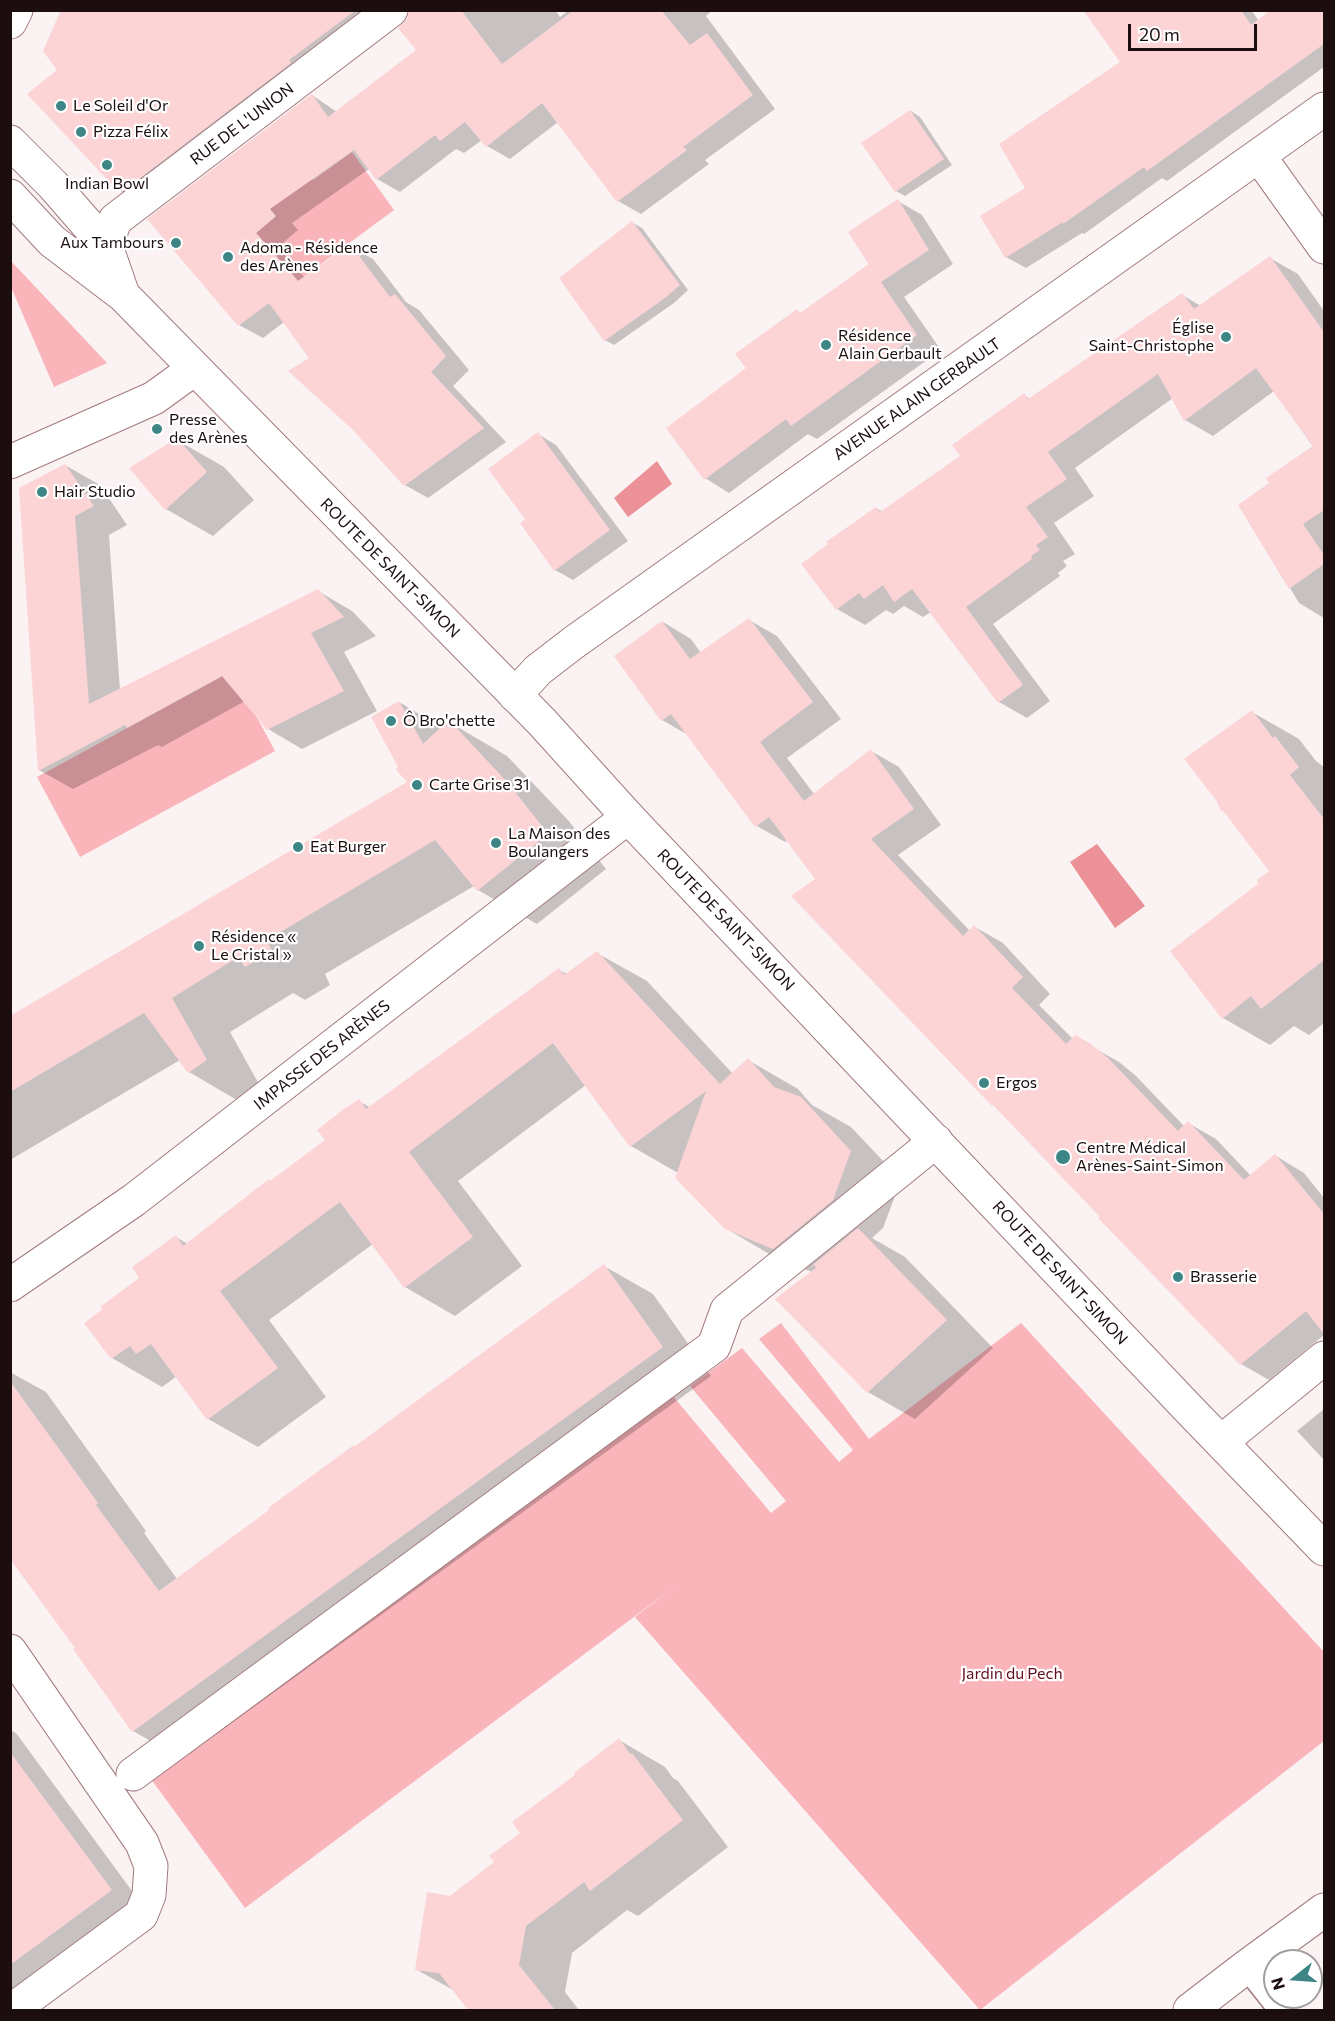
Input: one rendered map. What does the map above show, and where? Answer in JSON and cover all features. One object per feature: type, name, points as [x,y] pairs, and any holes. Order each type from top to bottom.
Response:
[{"type":"street","points":[[10,22],[16,10]]},
{"type":"street","name":"RUE DE L'UNION","points":[[106,246],[115,220],[391,10]]},
{"type":"street","name":"AVENUE ALAIN GERBAULT","points":[[515,695],[538,670],[573,643],[1324,109]]},
{"type":"street","name":"ROUTE DE SAINT-SIMON","points":[[10,142],[80,214],[106,246],[123,295]]},
{"type":"street","points":[[1259,156],[1324,247]]},
{"type":"street","name":"ROUTE DE SAINT-SIMON","points":[[10,196],[52,241],[123,295],[542,722],[628,817],[1324,1549]]},
{"type":"street","points":[[10,462],[154,398],[194,369]]},
{"type":"street","name":"IMPASSE DES ARÈNES","points":[[10,1286],[134,1200],[628,817]]},
{"type":"street","points":[[133,1774],[714,1346],[728,1310],[936,1141]]},
{"type":"street","points":[[1221,1442],[1324,1359]]},
{"type":"street","points":[[10,1650],[142,1842],[151,1866],[149,1895],[141,1915],[12,2010]]},
{"type":"street","points":[[1190,2010],[1324,1910]]},
{"type":"lane","points":[[1246,1967],[1280,2010]]},
{"type":"green space","points":[[276,128],[313,180],[352,152],[394,210],[298,281],[256,233],[275,217],[260,198]]},
{"type":"green space","points":[[11,261],[107,363],[54,387],[11,287]]},
{"type":"green space","points":[[232,671],[275,751],[80,857],[37,777]]},
{"type":"green space","name":"Jardin du Pech","points":[[781,1323],[869,1439],[1021,1323],[1324,1652],[1324,1741],[980,2010],[635,1617],[678,1584],[245,1908],[151,1779],[672,1395],[771,1513],[786,1501],[690,1386],[742,1348],[839,1462],[853,1450],[759,1339]]},
{"type":"shaded area","points":[[657,461],[672,484],[628,517],[614,498]]},
{"type":"shaded area","points":[[1097,844],[1145,906],[1115,928],[1070,862]]},
{"type":"building","points":[[61,10],[356,10],[289,60],[291,63],[123,191],[121,189],[118,191],[27,94],[57,70],[43,51]]},
{"type":"building","points":[[409,10],[461,10],[502,64],[574,10],[661,10],[690,45],[707,33],[753,95],[683,147],[687,150],[617,202],[542,103],[486,147],[465,122],[440,141],[435,135],[376,180],[354,150],[270,209],[276,216],[256,233],[298,281],[350,244],[390,297],[395,294],[446,356],[431,372],[484,428],[404,486],[352,429],[288,371],[309,358],[269,303],[238,326],[147,219],[312,94],[328,117],[416,50],[398,28],[408,18]]},
{"type":"building","points":[[1083,10],[1241,10],[1251,25],[1271,10],[1324,10],[1324,44],[1147,171],[1144,167],[1063,224],[1063,222],[1005,258],[980,216],[1025,188],[999,144],[1120,62]]},
{"type":"building","points":[[910,110],[944,159],[895,192],[861,143]]},
{"type":"building","points":[[898,199],[929,250],[881,282],[917,335],[791,426],[786,419],[704,480],[666,428],[746,368],[735,354],[797,309],[800,313],[869,264],[848,232]]},
{"type":"building","points":[[632,221],[680,285],[604,341],[559,278]]},
{"type":"building","points":[[1270,256],[1324,332],[1324,510],[1303,524],[1324,555],[1324,564],[1289,589],[1238,505],[1269,483],[1266,478],[1313,446],[1256,368],[1184,421],[1158,374],[1048,452],[1067,479],[1026,507],[1048,537],[1036,545],[1040,550],[1031,556],[1032,559],[966,607],[1023,685],[998,703],[912,589],[894,602],[883,585],[864,599],[859,593],[836,610],[801,564],[828,544],[826,542],[876,507],[880,512],[960,456],[952,445],[1024,393],[1028,399],[1182,293],[1194,309]]},
{"type":"building","points":[[538,432],[610,530],[554,571],[520,523],[525,519],[488,469]]},
{"type":"building","points":[[177,438],[207,472],[165,510],[129,468]]},
{"type":"building","points":[[65,464],[94,506],[75,516],[89,704],[318,589],[344,617],[311,633],[344,691],[267,730],[222,676],[127,728],[125,725],[38,771],[19,488]]},
{"type":"building","points":[[749,618],[813,702],[760,742],[804,801],[871,749],[914,809],[871,839],[963,936],[974,925],[1023,977],[1012,988],[1066,1044],[1075,1035],[1091,1044],[1107,1057],[1178,1131],[1188,1121],[1244,1180],[1275,1154],[1324,1214],[1324,1334],[1306,1311],[1240,1365],[791,896],[815,879],[769,817],[755,827],[671,714],[661,721],[614,656],[662,621],[690,659]]},
{"type":"building","points":[[399,701],[423,744],[449,720],[509,784],[548,834],[477,891],[435,840],[267,940],[272,951],[245,967],[238,957],[172,998],[207,1060],[188,1073],[144,1013],[10,1092],[10,1016],[407,782],[396,770],[398,767],[371,717]]},
{"type":"building","points":[[1252,710],[1299,767],[1290,775],[1324,819],[1324,960],[1261,1009],[1251,996],[1222,1019],[1170,951],[1258,884],[1257,880],[1269,871],[1221,811],[1216,800],[1184,759]]},
{"type":"building","points":[[597,951],[720,1084],[748,1058],[774,1087],[801,1097],[851,1151],[833,1200],[773,1249],[725,1229],[675,1178],[706,1091],[630,1147],[553,1043],[409,1152],[473,1237],[404,1288],[340,1202],[220,1291],[278,1368],[207,1420],[151,1344],[136,1354],[130,1346],[111,1359],[84,1323],[103,1309],[100,1307],[139,1278],[132,1267],[176,1235],[183,1246],[269,1179],[270,1181],[325,1140],[317,1130],[344,1109],[359,1099],[366,1109],[559,968],[564,975]]},
{"type":"building","points":[[858,1228],[947,1320],[867,1393],[775,1299],[817,1267],[813,1265]]},
{"type":"building","points":[[604,1264],[663,1347],[132,1732],[73,1649],[75,1648],[10,1559],[10,1381],[159,1591],[269,1510],[268,1508]]},
{"type":"building","points":[[619,1738],[683,1820],[590,1891],[584,1882],[526,1926],[519,1965],[555,2010],[468,2010],[439,1973],[415,1970],[427,1892],[450,1896],[494,1862],[489,1856],[520,1833],[512,1822],[575,1775],[574,1773]]},
{"type":"building","points":[[10,1752],[112,1890],[10,1965]]},
{"type":"place","name":"Le Soleil d'Or","points":[[61,106]]},
{"type":"place","name":"Pizza Félix","points":[[81,132]]},
{"type":"place","name":"Indian Bowl","points":[[107,165]]},
{"type":"place","name":"Aux Tambours","points":[[176,243]]},
{"type":"place","name":"Adoma - Résidence des Arènes","points":[[228,257]]},
{"type":"place","name":"Église Saint-Christophe","points":[[1226,337]]},
{"type":"place","name":"Résidence Alain Gerbault","points":[[826,345]]},
{"type":"place","name":"Presse des Arènes","points":[[157,429]]},
{"type":"place","name":"Hair Studio","points":[[42,492]]},
{"type":"place","name":"Ô Bro'chette","points":[[391,721]]},
{"type":"place","name":"Carte Grise 31","points":[[417,785]]},
{"type":"place","name":"La Maison des Boulangers","points":[[496,843]]},
{"type":"place","name":"Eat Burger","points":[[298,847]]},
{"type":"place","name":"Résidence « Le Cristal »","points":[[199,946]]},
{"type":"place","name":"Ergos","points":[[984,1083]]},
{"type":"place","name":"Centre Médical Arènes-Saint-Simon","points":[[1063,1157]]},
{"type":"place","name":"Brasserie","points":[[1178,1277]]}]
